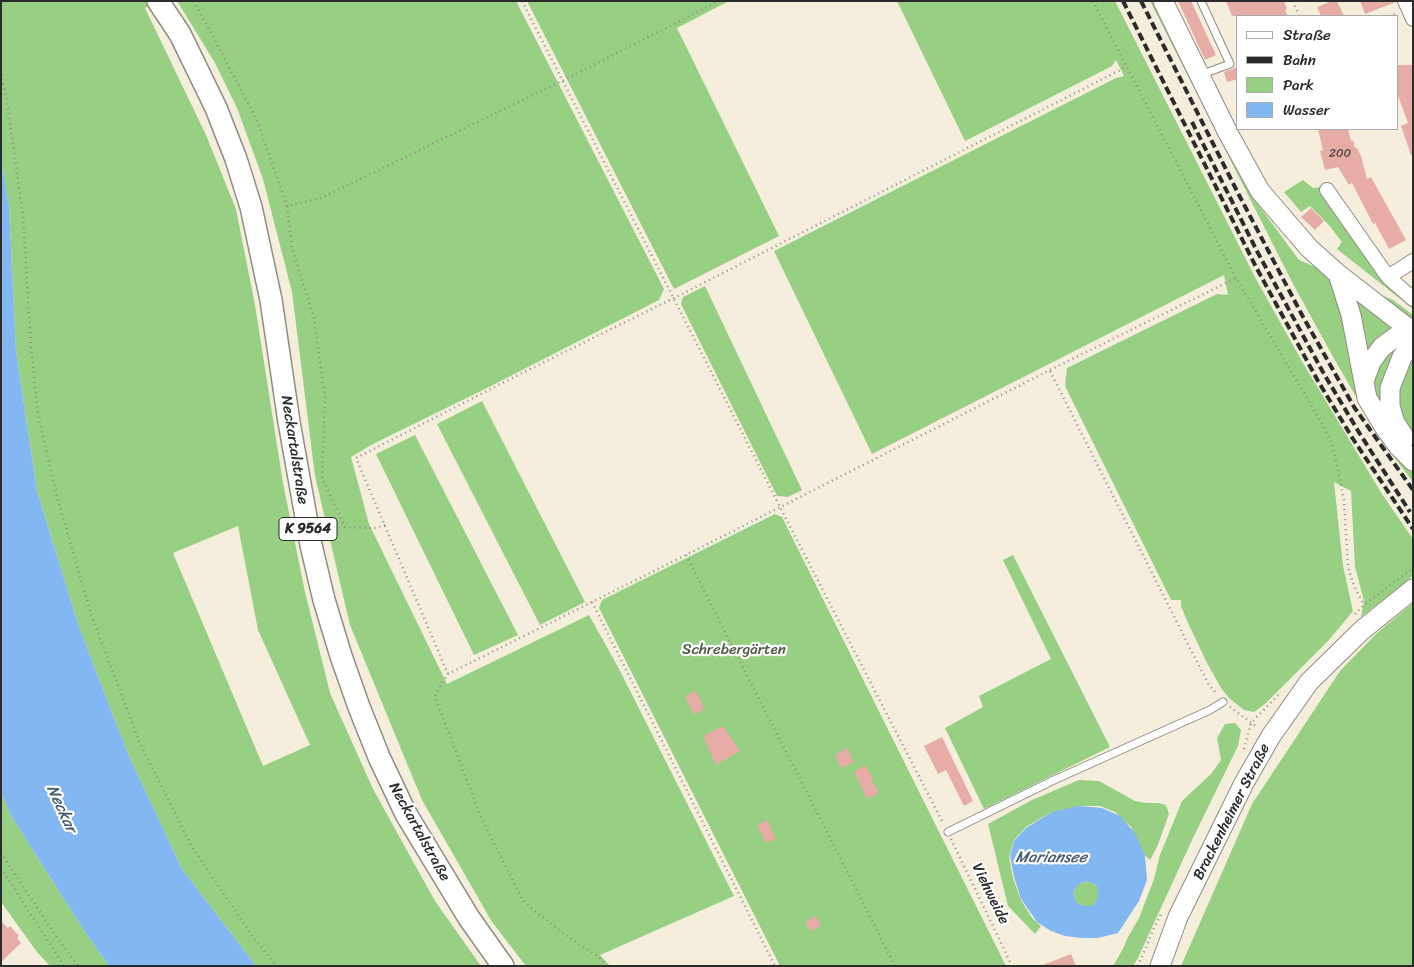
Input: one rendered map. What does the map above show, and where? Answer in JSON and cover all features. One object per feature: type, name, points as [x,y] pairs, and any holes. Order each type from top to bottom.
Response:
[{"type":"main road","name":"Neckartalstraße","points":[[158,1],[180,34],[216,108],[236,159],[251,207],[271,300],[289,422],[311,545],[324,600],[359,707],[379,757],[406,814],[468,918],[503,966]]},
{"type":"main road","points":[[1163,1],[1228,133],[1260,191],[1310,248],[1338,274],[1412,335]]},
{"type":"main road","points":[[1338,274],[1351,315],[1367,398],[1398,446],[1413,461]]},
{"type":"main road","points":[[1364,381],[1371,362],[1382,347],[1397,336],[1412,335]]},
{"type":"main road","points":[[1412,335],[1390,388],[1390,406],[1395,423],[1413,446]]},
{"type":"main road","points":[[1390,388],[1413,369]]},
{"type":"main road","name":"Brackenheimer Straße","points":[[1160,966],[1183,908],[1244,783],[1271,736],[1309,682],[1361,631],[1413,589]]},
{"type":"street","points":[[1405,1],[1413,19]]},
{"type":"street","points":[[1327,190],[1388,277],[1413,299]]},
{"type":"street","points":[[1388,277],[1413,261]]},
{"type":"lane","points":[[1199,75],[1230,64],[1202,1]]},
{"type":"lane","points":[[948,832],[1054,780],[1210,710],[1223,702]]},
{"type":"path","points":[[194,1],[256,118],[287,206],[292,248],[314,318],[325,398],[322,478],[345,527],[376,528],[386,525]]},
{"type":"path","name":"Viehweide","points":[[522,1],[948,832],[1012,966]]},
{"type":"path","points":[[287,206],[321,198],[562,81],[719,1]]},
{"type":"path","points":[[1093,1],[1236,278],[1333,447],[1344,500],[1348,568],[1354,586],[1364,604]]},
{"type":"path","points":[[1293,1],[1299,15]]},
{"type":"path","points":[[448,674],[356,458],[1126,67]]},
{"type":"path","points":[[1,74],[8,108],[23,216],[31,346],[38,415],[58,500],[91,614],[139,741],[192,847],[253,937],[277,966]]},
{"type":"path","points":[[607,966],[599,957],[578,944],[533,910],[522,899],[481,817],[435,697],[448,674],[1236,278]]},
{"type":"path","points":[[1050,370],[1209,685],[1223,702],[1271,736]]},
{"type":"path","points":[[686,555],[894,966]]},
{"type":"path","points":[[592,602],[775,966]]},
{"type":"path","points":[[1,853],[78,966]]},
{"type":"path","points":[[1,868],[64,966]]},
{"type":"green space","points":[[1,1],[156,1],[145,8],[206,135],[236,209],[255,305],[283,483],[305,592],[330,693],[373,789],[435,901],[481,966],[256,966],[182,869],[128,754],[79,627],[37,491],[16,351],[9,207],[1,159]],"holes":[[[238,526],[258,630],[310,745],[263,766],[173,553]]]},
{"type":"green space","points":[[177,1],[516,1],[664,289],[659,300],[373,444],[351,457],[369,524],[447,684],[589,615],[618,667],[734,896],[600,955],[610,966],[526,966],[492,922],[422,800],[350,625],[315,476],[292,292],[263,179],[237,108],[215,63]]},
{"type":"green space","points":[[527,1],[729,1],[677,28],[779,236],[674,289]]},
{"type":"green space","points":[[897,1],[1115,1],[1256,279],[1303,363],[1382,494],[1413,539],[1413,576],[1361,617],[1364,601],[1355,567],[1351,491],[1334,482],[1343,566],[1353,611],[1329,640],[1266,703],[1254,712],[1244,710],[1229,698],[1221,688],[1188,623],[1181,606],[1181,600],[1171,600],[1065,386],[1067,368],[1217,294],[1228,295],[1224,275],[872,454],[774,251],[1116,78],[1124,76],[1116,60],[1112,66],[965,141]]},
{"type":"green space","points":[[1150,1],[1156,1],[1248,191],[1299,260],[1393,300],[1413,315],[1413,482],[1381,440],[1292,282]]},
{"type":"green space","points":[[1303,180],[1313,188],[1321,187],[1413,303],[1413,309],[1337,249],[1342,242],[1310,206],[1301,212],[1284,192]]},
{"type":"green space","points":[[705,286],[802,490],[788,497],[777,496],[681,304],[683,297]]},
{"type":"green space","points":[[482,401],[585,602],[540,625],[437,424]]},
{"type":"green space","points":[[415,435],[518,635],[474,655],[376,454]]},
{"type":"green space","name":"Schrebergärten","points":[[775,514],[782,517],[1006,966],[780,966],[599,608],[602,600]]},
{"type":"green space","points":[[1013,555],[1110,747],[984,809],[945,728],[983,707],[979,696],[1051,659],[1003,560]]},
{"type":"green space","points":[[1413,603],[1413,966],[1181,966],[1252,804],[1340,671],[1377,633]]},
{"type":"green space","points":[[1235,723],[1241,730],[1238,746],[1192,840],[1138,958],[1133,966],[1113,966],[1139,918],[1154,879],[1160,855],[1182,801],[1211,774],[1221,760],[1217,738],[1225,724]]},
{"type":"green space","points":[[1079,780],[1099,781],[1135,801],[1166,805],[1169,814],[1157,847],[1150,860],[1145,855],[1131,827],[1115,812],[1100,806],[1080,806],[1050,813],[1026,827],[1014,840],[1009,857],[1013,878],[1021,900],[1032,918],[1041,926],[1035,934],[1008,906],[988,824],[1032,800]]},
{"type":"green space","points":[[1,793],[11,816],[109,966],[50,966],[37,952],[1,902]]},
{"type":"green space","points":[[1086,881],[1095,884],[1099,893],[1097,900],[1092,906],[1084,906],[1076,902],[1073,893],[1078,885]]},
{"type":"water","name":"Neckar","points":[[1,159],[9,207],[16,351],[37,491],[79,627],[128,754],[182,869],[256,966],[109,966],[11,816],[1,793]]},
{"type":"water","name":"Mariansee","points":[[1078,806],[1102,808],[1120,816],[1135,833],[1145,855],[1147,880],[1139,901],[1118,933],[1098,938],[1065,936],[1051,931],[1037,922],[1021,899],[1010,856],[1014,841],[1026,828],[1052,812]],"holes":[[[1086,881],[1095,884],[1098,893],[1097,900],[1092,906],[1084,906],[1076,902],[1073,893],[1078,885]]]},
{"type":"building","points":[[1178,1],[1191,1],[1216,55],[1205,60]]},
{"type":"building","points":[[1226,1],[1284,1],[1288,15],[1236,15],[1232,16]]},
{"type":"building","points":[[1337,1],[1344,15],[1321,15],[1317,7]]},
{"type":"building","points":[[1360,1],[1396,1],[1396,2],[1365,14]]},
{"type":"building","points":[[1399,65],[1413,65],[1413,155],[1411,155],[1401,126],[1408,123],[1399,99]]},
{"type":"building","points":[[1236,68],[1236,80],[1227,82],[1224,72]]},
{"type":"building","points":[[1318,130],[1348,130],[1351,141],[1353,140],[1355,148],[1357,148],[1361,156],[1367,179],[1371,177],[1406,240],[1389,249],[1375,223],[1373,224],[1352,183],[1349,185],[1338,167],[1325,170],[1320,151],[1323,150]]},
{"type":"building","points":[[1311,208],[1324,221],[1315,230],[1301,217]]},
{"type":"building","points":[[696,691],[704,709],[694,715],[685,696]]},
{"type":"building","points":[[723,726],[740,751],[716,765],[703,736]]},
{"type":"building","points":[[942,737],[973,801],[964,806],[946,770],[938,774],[924,746]]},
{"type":"building","points":[[847,748],[854,762],[841,768],[835,755]]},
{"type":"building","points":[[865,765],[879,793],[867,799],[854,772]]},
{"type":"building","points":[[767,820],[776,839],[766,843],[757,825]]},
{"type":"building","points":[[816,916],[821,926],[810,931],[805,922]]},
{"type":"building","points":[[1,921],[8,928],[10,926],[19,936],[17,938],[21,943],[1,962]]},
{"type":"building","points":[[1071,954],[1076,966],[1043,966],[1043,965]]},
{"type":"railway","points":[[1123,1],[1256,267],[1318,381],[1353,439],[1413,529]]},
{"type":"railway","points":[[1141,1],[1302,315],[1354,407],[1413,490]]},
{"type":"railway","points":[[1192,122],[1258,253],[1324,374],[1410,512]]}]
